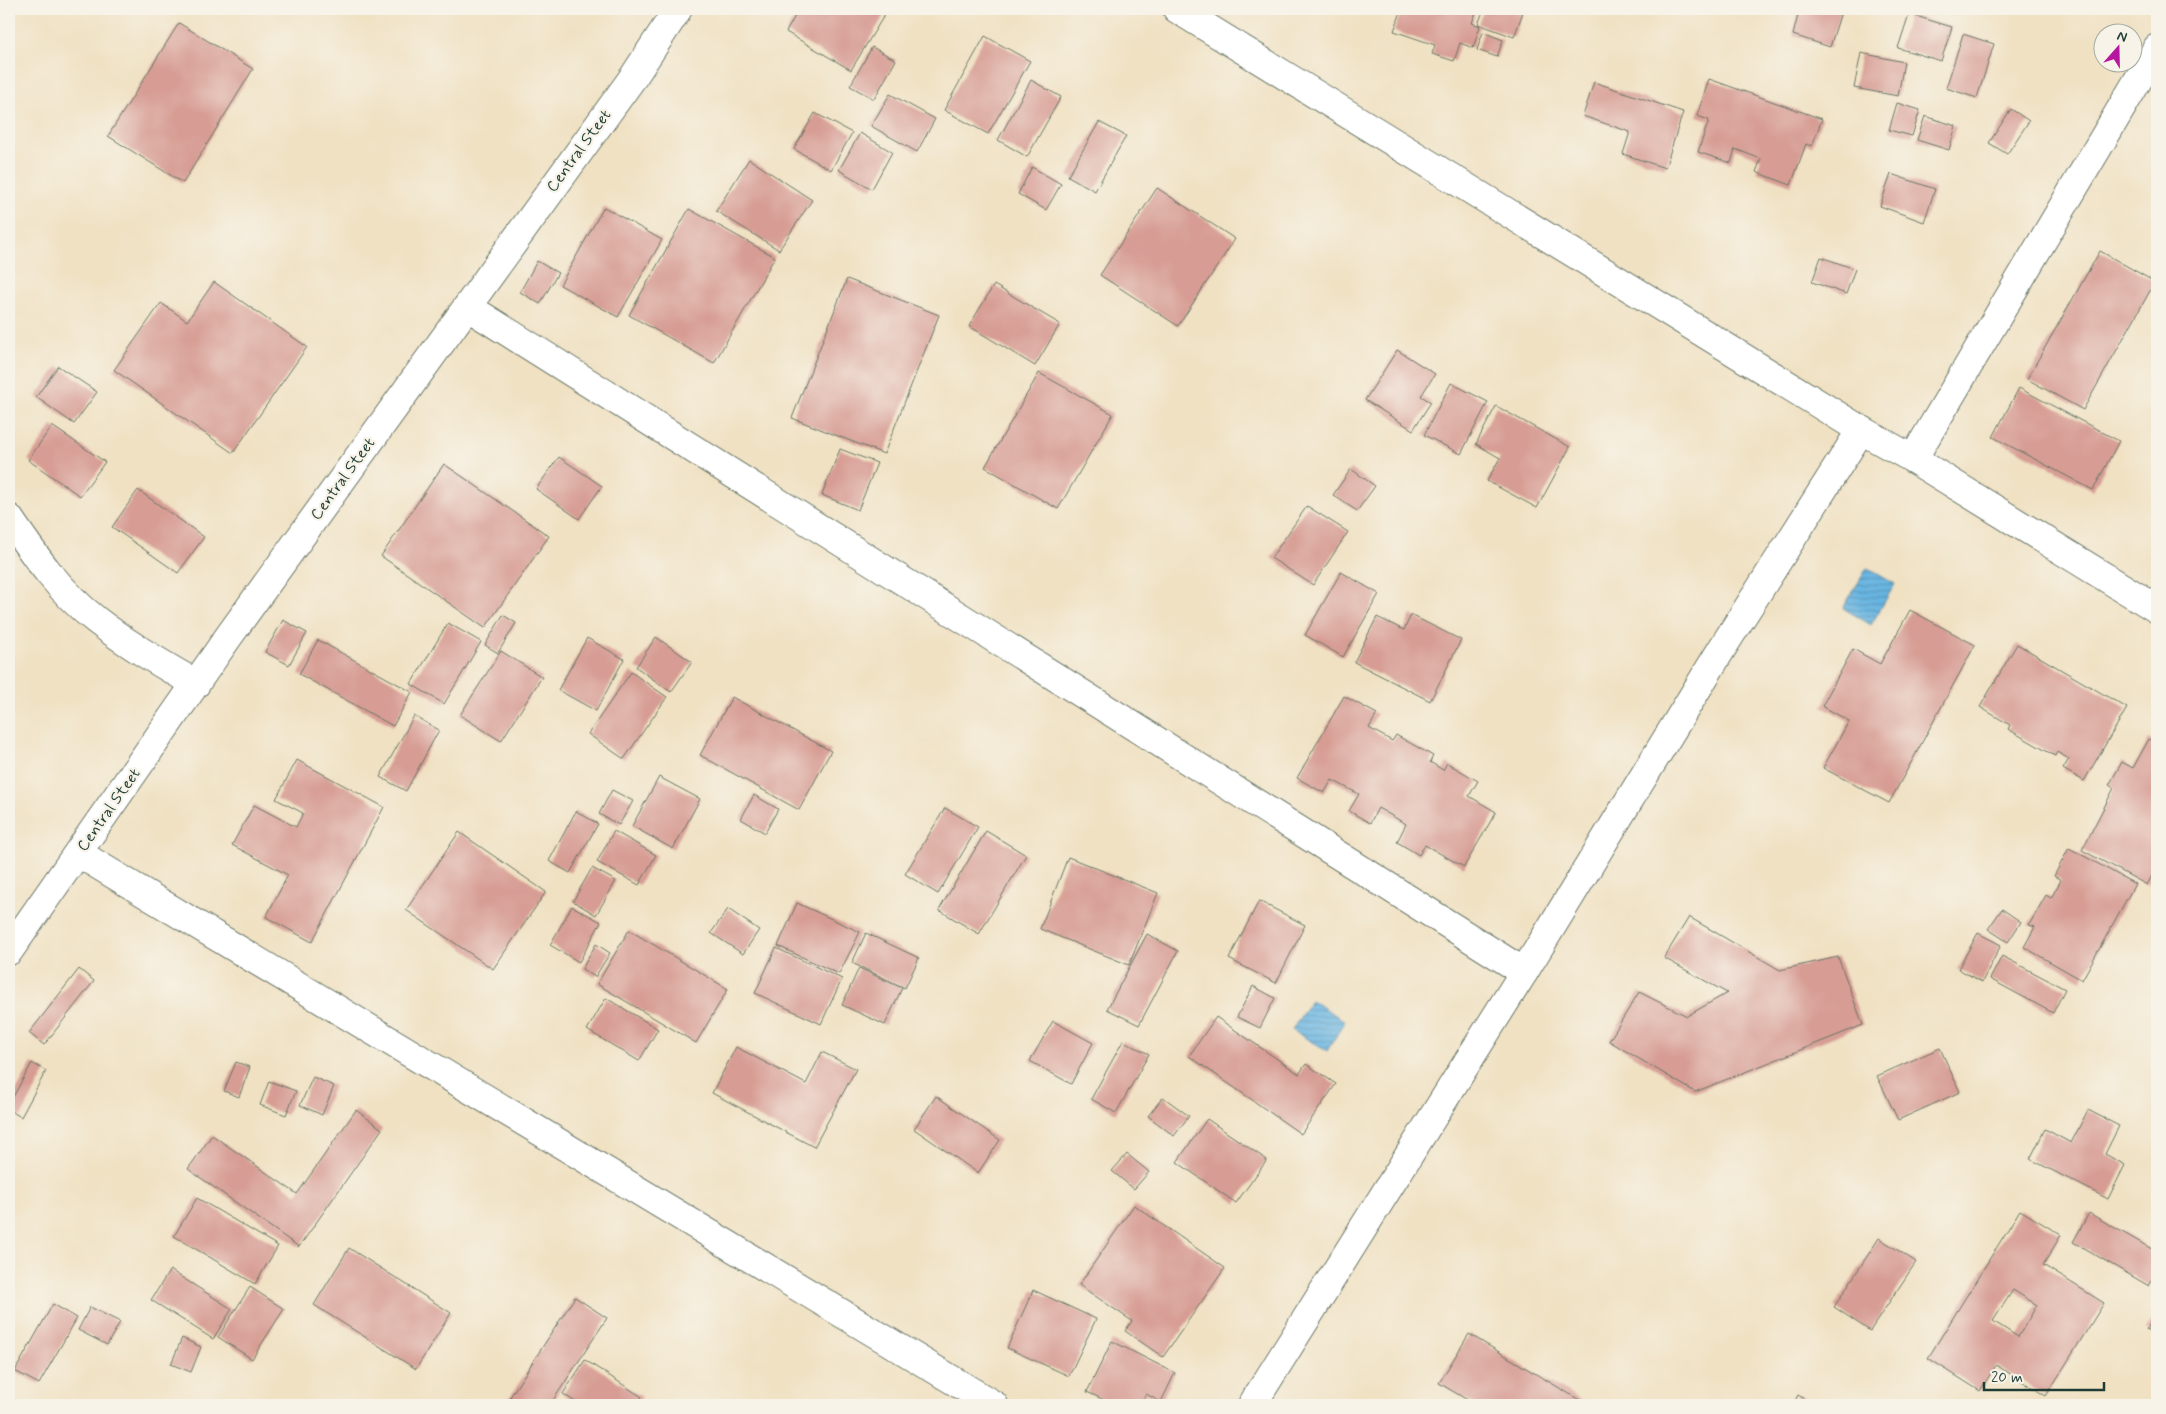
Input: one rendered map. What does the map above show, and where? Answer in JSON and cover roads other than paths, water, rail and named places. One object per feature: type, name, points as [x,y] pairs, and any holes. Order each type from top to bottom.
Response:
[{"type":"street","name":"Central Steet","points":[[9,950],[196,684],[634,76],[678,9]]},
{"type":"street","points":[[1177,9],[1861,430],[1913,459],[2157,609]]},
{"type":"street","points":[[1913,459],[2157,48]]},
{"type":"street","points":[[468,307],[1524,972]]},
{"type":"street","points":[[1252,1405],[1524,972],[1721,650],[1861,430]]},
{"type":"street","points":[[9,518],[42,566],[95,619],[196,684]]},
{"type":"street","points":[[78,853],[994,1405]]},
{"type":"water","points":[[1867,568],[1895,584],[1871,625],[1843,608]]},
{"type":"water","points":[[1311,1000],[1345,1021],[1327,1051],[1292,1030]]}]
